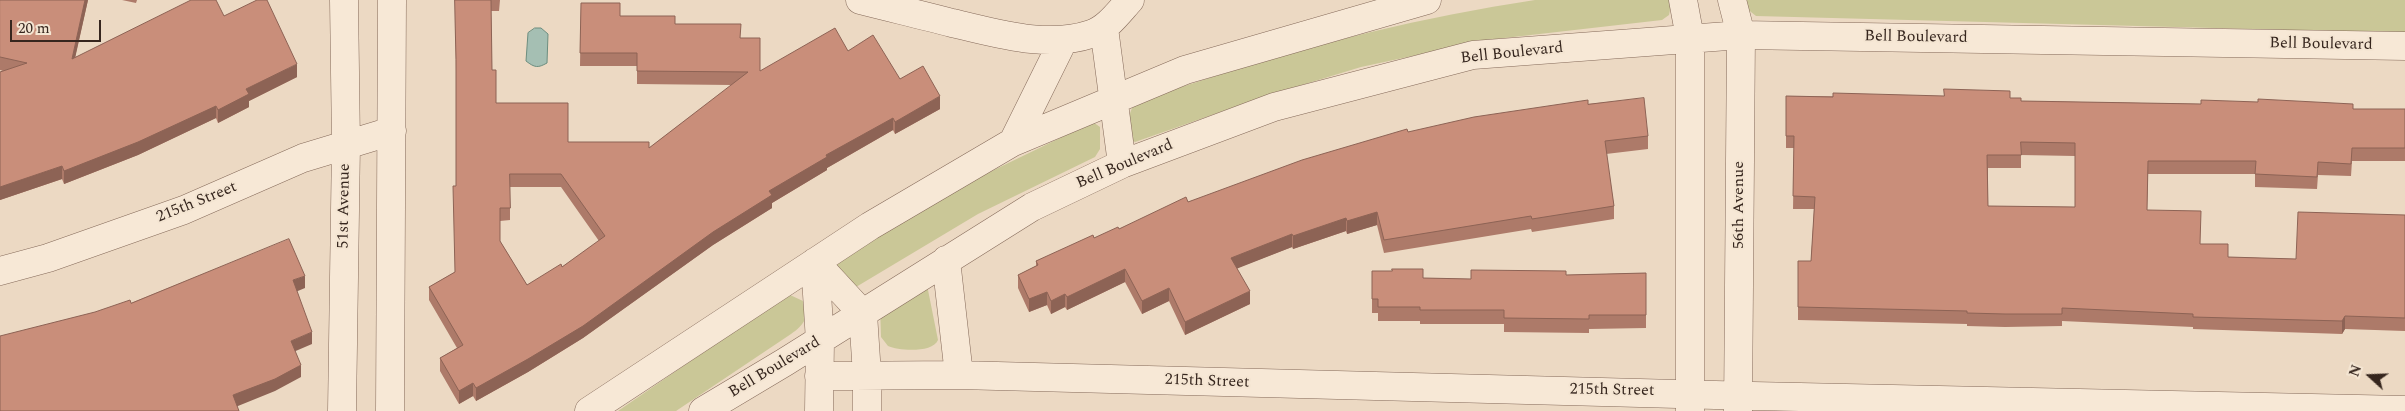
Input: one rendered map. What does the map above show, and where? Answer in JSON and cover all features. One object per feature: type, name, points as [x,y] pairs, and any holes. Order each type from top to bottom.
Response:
[{"type":"street","name":"51st Avenue","points":[[342,411],[346,144],[344,0]]},
{"type":"street","points":[[390,411],[392,0]]},
{"type":"street","points":[[860,0],[991,32],[1040,41],[1063,41],[1091,34],[1104,28],[1130,0]]},
{"type":"street","points":[[589,411],[870,226],[1013,142],[1185,70],[1427,0]]},
{"type":"street","points":[[1682,0],[1690,38],[1690,402]]},
{"type":"street","name":"56th Avenue","points":[[1732,0],[1741,35],[1739,403]]},
{"type":"street","points":[[1104,28],[1122,164]]},
{"type":"street","name":"Bell Boulevard","points":[[703,411],[820,341],[1032,207],[1122,164],[1274,108],[1473,55],[1741,35],[2405,46]]},
{"type":"street","points":[[1013,142],[1063,41]]},
{"type":"street","name":"215th Street","points":[[0,270],[48,258],[184,210],[303,158],[392,131]]},
{"type":"street","points":[[946,260],[959,375]]},
{"type":"street","points":[[815,262],[863,314],[867,411]]},
{"type":"street","points":[[815,262],[820,341],[819,411]]},
{"type":"street","name":"215th Street","points":[[819,376],[959,375],[1690,402],[2405,410]]},
{"type":"shaded area","points":[[1535,0],[1672,0],[1669,15],[1662,20],[1487,40],[1361,67],[1266,96],[1135,142],[1131,140],[1129,116],[1132,108],[1147,99],[1167,92],[1287,54],[1369,32],[1452,14]]},
{"type":"shaded area","points":[[1744,0],[2405,0],[2405,33],[1756,16],[1746,8]]},
{"type":"shaded area","points":[[535,28],[541,28],[548,34],[547,63],[539,66],[534,66],[526,61],[528,33]]},
{"type":"shaded area","points":[[1093,122],[1100,127],[1100,149],[1095,157],[978,214],[856,287],[834,268],[837,262],[965,184]]},
{"type":"shaded area","points":[[925,285],[928,290],[938,340],[930,347],[915,350],[888,346],[881,337],[880,306]]},
{"type":"shaded area","points":[[790,295],[803,301],[806,312],[802,324],[791,334],[676,411],[618,411],[756,316]]},
{"type":"building","points":[[0,0],[85,0],[72,59],[191,0],[216,0],[224,16],[257,0],[267,0],[297,64],[246,89],[249,94],[218,110],[216,106],[138,142],[64,171],[62,166],[0,187],[0,72],[27,63],[0,57]]},
{"type":"building","points":[[455,0],[491,0],[492,70],[496,70],[496,103],[568,103],[568,142],[649,142],[649,148],[748,72],[637,71],[637,53],[580,53],[581,3],[620,3],[620,16],[675,16],[675,24],[741,24],[740,38],[760,38],[760,71],[835,28],[848,51],[873,35],[900,79],[923,66],[940,96],[895,122],[893,118],[826,155],[827,157],[769,191],[772,195],[713,232],[583,326],[476,388],[473,383],[459,391],[440,358],[463,345],[429,287],[455,272],[453,186],[456,186]],"holes":[[[510,174],[561,174],[605,236],[562,267],[561,264],[527,285],[500,241],[500,208],[510,208]]]},
{"type":"building","points":[[1944,89],[2010,91],[2010,98],[2021,98],[2021,101],[2201,104],[2201,100],[2258,102],[2258,99],[2353,104],[2353,109],[2405,109],[2405,148],[2352,148],[2351,164],[2318,162],[2317,177],[2255,174],[2256,161],[2148,161],[2147,210],[2201,211],[2200,244],[2228,244],[2228,257],[2296,259],[2298,212],[2405,215],[2405,318],[2345,316],[2342,321],[2193,317],[2193,314],[2062,308],[2062,314],[2005,314],[1967,313],[1967,311],[1798,307],[1798,261],[1811,261],[1815,197],[1793,196],[1794,136],[1786,136],[1786,96],[1833,97],[1833,93],[1944,96]],"holes":[[[2021,142],[2075,143],[2075,207],[1988,206],[1987,155],[2021,155]]]},
{"type":"building","points":[[1644,98],[1648,136],[1605,141],[1614,206],[1532,219],[1531,216],[1384,240],[1377,212],[1347,221],[1346,218],[1293,236],[1292,234],[1231,258],[1250,291],[1185,322],[1169,288],[1142,301],[1125,269],[1067,297],[1065,294],[1051,301],[1047,292],[1029,299],[1018,275],[1038,265],[1036,261],[1093,235],[1094,238],[1118,227],[1119,229],[1186,197],[1188,202],[1302,160],[1407,129],[1408,132],[1474,117],[1588,100],[1588,104]]},
{"type":"building","points":[[289,239],[305,276],[293,280],[312,332],[291,341],[301,365],[275,379],[233,395],[239,411],[0,411],[0,336],[95,312],[130,300],[131,303]]},
{"type":"building","points":[[1392,269],[1423,269],[1423,278],[1471,279],[1471,270],[1566,271],[1566,275],[1646,273],[1646,315],[1589,315],[1589,319],[1504,318],[1504,310],[1420,310],[1420,307],[1378,307],[1378,299],[1372,299],[1372,271],[1392,271]]}]
